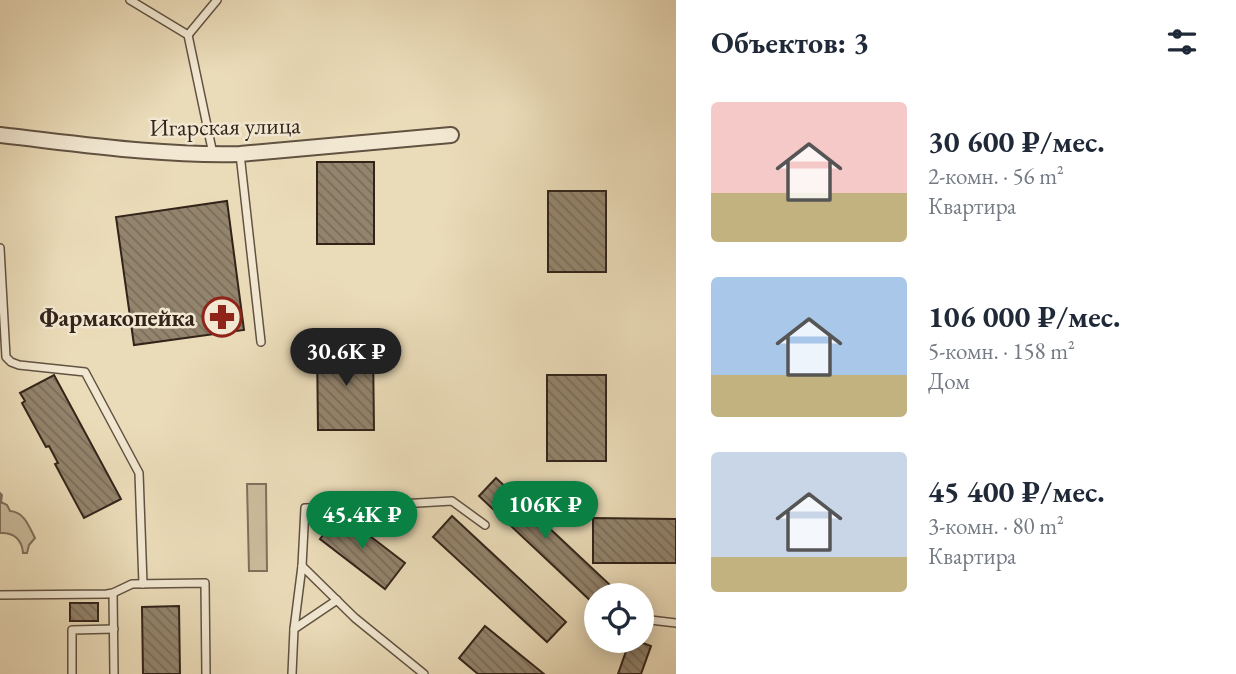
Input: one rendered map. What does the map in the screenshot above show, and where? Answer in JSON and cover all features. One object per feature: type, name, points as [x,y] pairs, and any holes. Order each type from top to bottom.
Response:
[{"type":"street","name":"Игарская улица","points":[[0,135],[146,152],[213,155],[451,135]]},
{"type":"lane","points":[[130,0],[188,35],[213,155]]},
{"type":"lane","points":[[188,35],[217,0]]},
{"type":"lane","points":[[240,154],[261,342]]},
{"type":"lane","points":[[0,248],[6,357],[19,365],[85,372],[139,473],[143,584]]},
{"type":"lane","points":[[292,674],[305,508],[452,501],[485,525]]},
{"type":"lane","points":[[302,566],[355,618],[424,674]]},
{"type":"lane","points":[[0,595],[113,593],[127,585],[205,583],[206,674]]},
{"type":"lane","points":[[113,593],[114,674]]},
{"type":"lane","points":[[294,629],[337,600]]},
{"type":"lane","points":[[654,620],[676,623]]},
{"type":"lane","points":[[72,674],[72,630],[114,629]]},
{"type":"shaded area","points":[[247,484],[266,484],[267,571],[249,571]]},
{"type":"shaded area","points":[[0,493],[1,502],[7,505],[10,511],[23,517],[35,538],[27,553],[23,553],[16,538],[0,533]]},
{"type":"building","points":[[317,162],[374,162],[374,244],[317,244]]},
{"type":"building","points":[[548,191],[606,191],[606,272],[548,272]]},
{"type":"building","points":[[227,201],[244,330],[134,345],[116,217]]},
{"type":"building","points":[[317,347],[373,347],[374,430],[318,430]]},
{"type":"building","points":[[54,375],[121,499],[84,518],[55,464],[58,463],[49,446],[46,447],[22,403],[25,401],[20,393]]},
{"type":"building","points":[[547,375],[606,375],[606,461],[547,461]]},
{"type":"building","points":[[496,478],[608,583],[584,583],[584,595],[479,496]]},
{"type":"building","points":[[340,513],[405,563],[385,589],[320,539]]},
{"type":"building","points":[[452,516],[566,622],[547,642],[433,537]]},
{"type":"building","points":[[593,518],[676,519],[676,563],[593,563]]},
{"type":"building","points":[[70,603],[98,603],[98,621],[70,621]]},
{"type":"building","points":[[179,606],[180,674],[143,674],[142,607]]},
{"type":"building","points":[[485,626],[544,674],[478,674],[459,658]]},
{"type":"building","points":[[625,653],[648,653],[641,674],[618,674]]},
{"type":"place","name":"Фармакопейка","points":[[222,317]]}]
